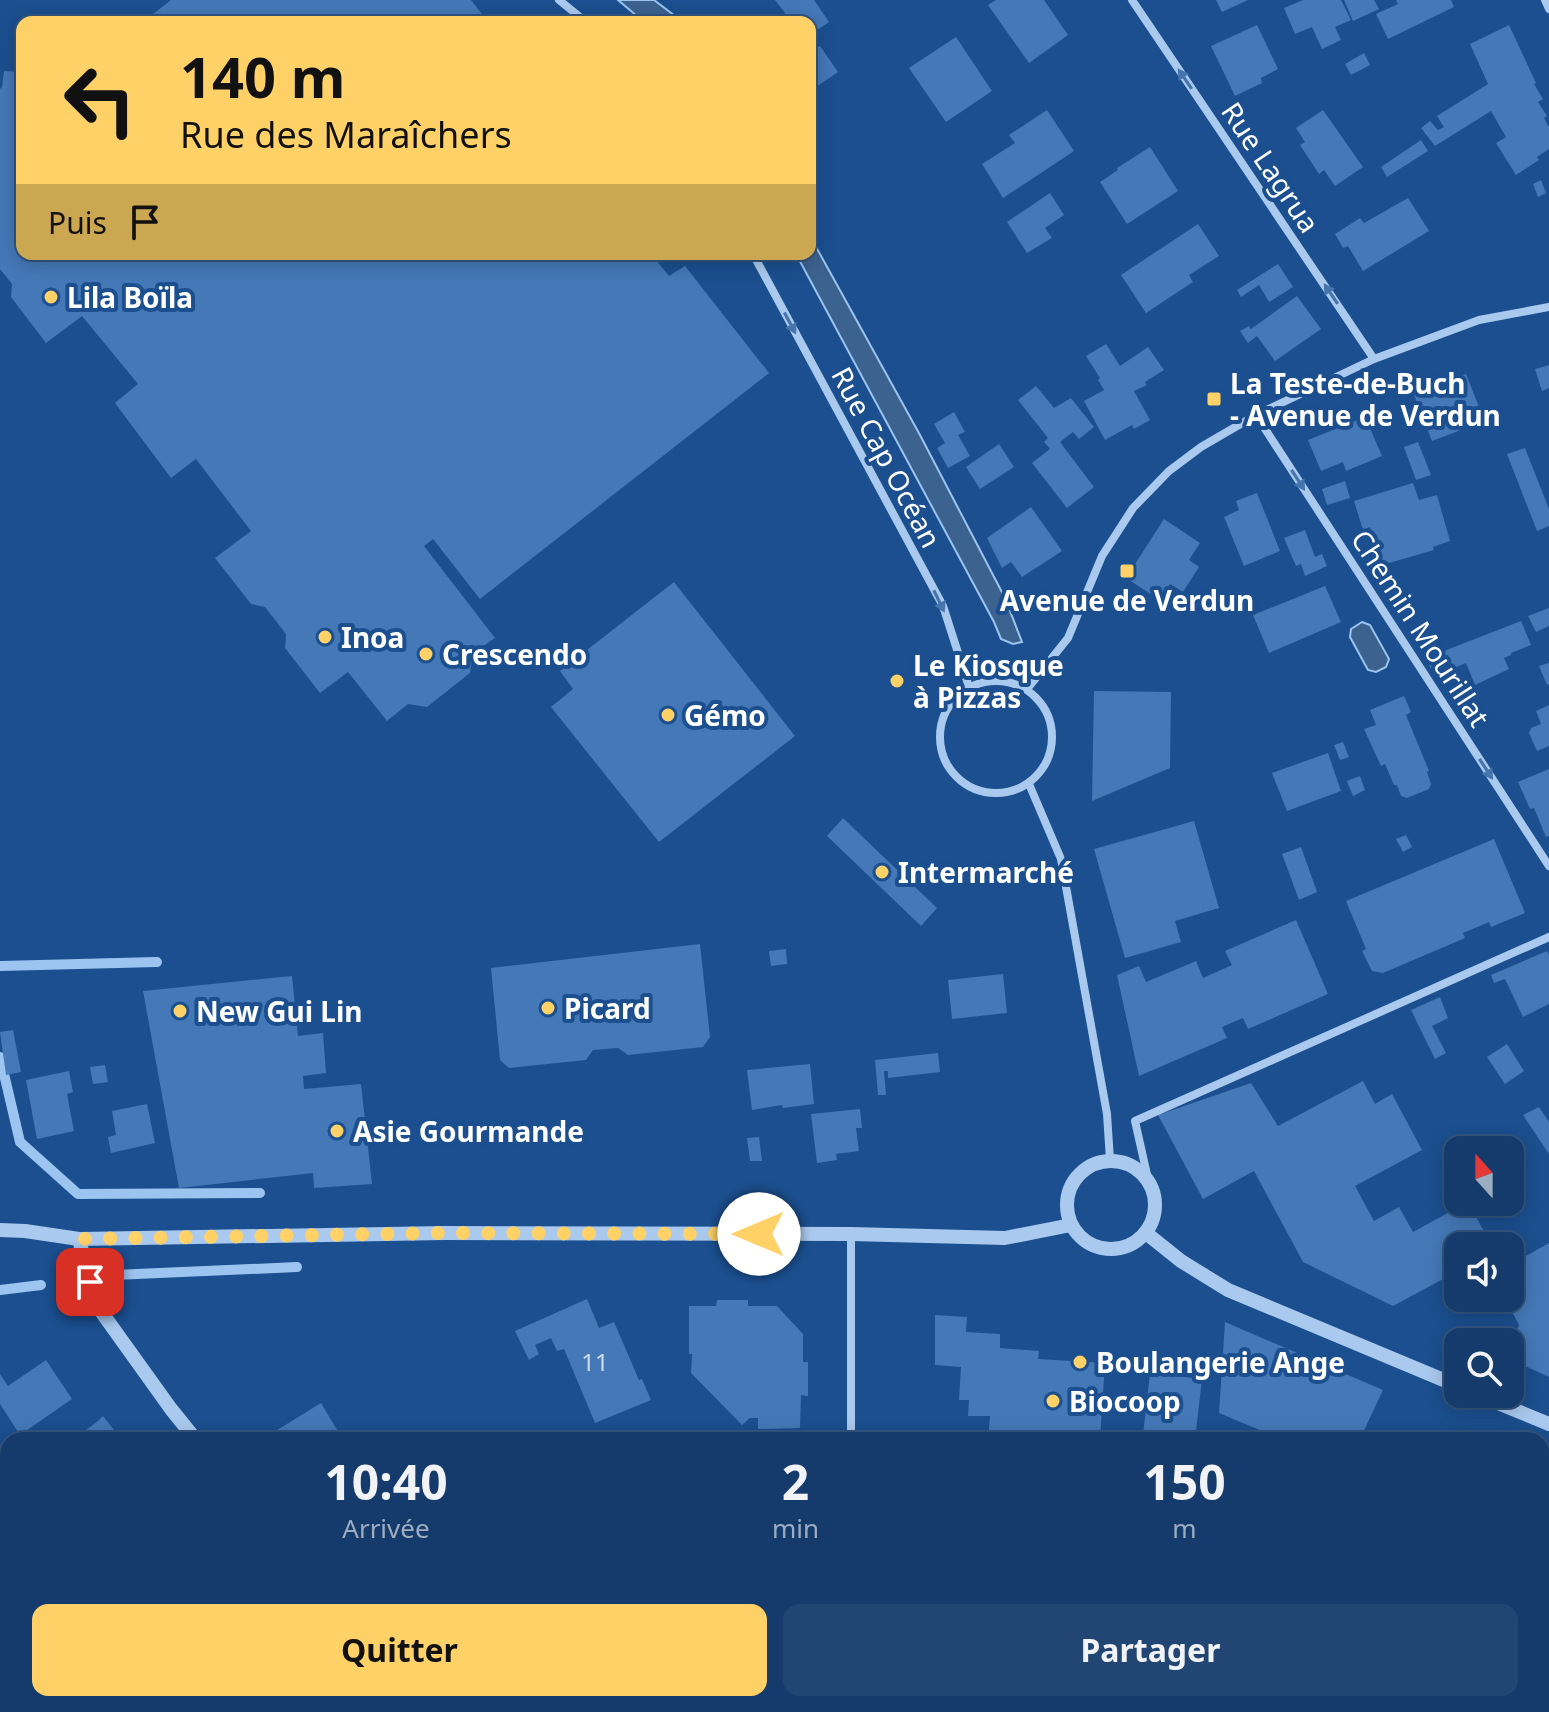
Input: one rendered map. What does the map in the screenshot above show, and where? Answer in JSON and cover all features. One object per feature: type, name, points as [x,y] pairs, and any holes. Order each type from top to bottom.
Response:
[{"type":"street","points":[[559,0],[579,16]]},
{"type":"street","name":"Rue Lagrua","points":[[1132,0],[1374,359]]},
{"type":"street","points":[[1545,0],[1549,9]]},
{"type":"street","name":"Rue Cap Océan","points":[[756,260],[943,606],[969,687]]},
{"type":"street","points":[[1027,689],[1068,638],[1102,556],[1133,508],[1169,471],[1201,447],[1256,415],[1374,359],[1479,320],[1549,307]]},
{"type":"street","name":"Chemin Mourillat","points":[[1256,415],[1549,866]]},
{"type":"street","points":[[1006,681],[1027,689],[1040,700],[1051,720],[1049,760],[1037,778],[1020,790],[995,795],[964,785],[943,759],[939,743],[939,733],[949,705],[969,687],[982,682],[1006,681]]},
{"type":"street","points":[[1029,784],[1061,859],[1107,1114],[1110,1160]]},
{"type":"street","points":[[1148,1179],[1125,1162],[1110,1160],[1095,1163],[1082,1171],[1073,1182],[1067,1211],[1071,1225],[1080,1237],[1092,1245],[1107,1249],[1135,1243],[1146,1233],[1156,1206],[1135,1121],[1549,937]]},
{"type":"street","points":[[0,1230],[79,1239],[445,1233],[851,1234],[1005,1238],[1071,1225]]},
{"type":"street","points":[[1146,1233],[1181,1261],[1228,1290],[1444,1380]]},
{"type":"street","points":[[851,1234],[851,1432]]},
{"type":"street","points":[[79,1239],[95,1303],[190,1432]]},
{"type":"street","points":[[1510,1408],[1549,1424]]},
{"type":"water","points":[[618,0],[654,0],[675,16],[637,16]]},
{"type":"water","points":[[816,247],[920,435],[1005,598],[1022,642],[1013,644],[1001,639],[799,260],[816,260]]},
{"type":"water","points":[[1362,622],[1370,625],[1389,659],[1386,667],[1376,672],[1368,670],[1350,637],[1351,629]]},
{"type":"building","points":[[171,0],[471,0],[483,16],[151,16]]},
{"type":"building","points":[[775,0],[814,0],[829,22],[816,31],[816,16],[782,16],[785,13]]},
{"type":"building","points":[[996,0],[1044,0],[1068,35],[1029,63],[988,5]]},
{"type":"building","points":[[1216,0],[1248,0],[1222,12]]},
{"type":"building","points":[[1303,0],[1341,0],[1351,20],[1335,27],[1341,40],[1322,49],[1312,27],[1295,34],[1284,8]]},
{"type":"building","points":[[1344,0],[1374,0],[1379,9],[1353,21]]},
{"type":"building","points":[[1396,0],[1451,0],[1454,7],[1388,39],[1376,14],[1398,4]]},
{"type":"building","points":[[1257,25],[1278,69],[1261,78],[1262,83],[1235,96],[1211,46]]},
{"type":"building","points":[[1509,25],[1543,99],[1538,102],[1547,116],[1544,118],[1549,127],[1549,149],[1537,157],[1539,160],[1516,175],[1496,143],[1506,137],[1491,111],[1435,146],[1421,128],[1430,121],[1438,130],[1444,127],[1437,116],[1488,84],[1470,44]]},
{"type":"building","points":[[956,37],[992,91],[946,122],[909,68]]},
{"type":"building","points":[[820,46],[838,72],[816,87],[816,48]]},
{"type":"building","points":[[1364,53],[1370,65],[1351,75],[1345,64]]},
{"type":"building","points":[[4,71],[16,72],[16,260],[656,260],[669,276],[685,266],[769,373],[480,599],[433,539],[424,546],[495,638],[473,653],[470,673],[427,707],[408,704],[387,721],[348,672],[320,693],[285,648],[286,634],[265,607],[251,604],[215,558],[251,531],[196,459],[171,478],[115,403],[138,384],[82,316],[46,343],[11,297],[12,284],[0,269]]},
{"type":"building","points":[[1047,110],[1074,151],[1003,198],[982,164],[1015,143],[1009,135]]},
{"type":"building","points":[[1323,110],[1363,167],[1335,186],[1324,170],[1319,174],[1300,145],[1305,142],[1296,128]]},
{"type":"building","points":[[1421,140],[1428,151],[1387,177],[1381,167]]},
{"type":"building","points":[[1150,147],[1178,191],[1127,224],[1100,182]]},
{"type":"building","points":[[1541,180],[1546,193],[1538,197],[1533,184]]},
{"type":"building","points":[[1050,193],[1064,215],[1045,228],[1052,238],[1027,253],[1007,222]]},
{"type":"building","points":[[1408,198],[1429,231],[1363,271],[1348,246],[1343,248],[1335,234],[1360,218],[1364,223]]},
{"type":"building","points":[[1198,224],[1219,256],[1189,275],[1193,282],[1146,313],[1121,275]]},
{"type":"building","points":[[1278,264],[1293,287],[1269,302],[1259,285],[1241,297],[1237,290]]},
{"type":"building","points":[[1297,296],[1321,329],[1275,361],[1257,336],[1248,343],[1240,331],[1249,326],[1251,329]]},
{"type":"building","points":[[1106,344],[1120,366],[1148,347],[1164,370],[1145,382],[1147,385],[1134,391],[1150,420],[1134,429],[1132,425],[1105,440],[1084,401],[1104,390],[1086,356]]},
{"type":"building","points":[[1549,365],[1549,388],[1542,391],[1535,369]]},
{"type":"building","points":[[1466,374],[1483,417],[1465,424],[1466,428],[1432,441],[1414,395]]},
{"type":"building","points":[[1036,386],[1054,408],[1071,398],[1094,427],[1079,439],[1073,432],[1060,442],[1094,487],[1067,508],[1032,463],[1050,449],[1044,442],[1048,438],[1018,400]]},
{"type":"building","points":[[954,412],[965,432],[958,435],[970,456],[948,468],[937,448],[945,443],[934,424]]},
{"type":"building","points":[[1365,417],[1382,456],[1346,471],[1343,462],[1321,471],[1308,440]]},
{"type":"building","points":[[1418,442],[1431,475],[1416,480],[1404,447]]},
{"type":"building","points":[[999,444],[1014,467],[980,489],[966,467]]},
{"type":"building","points":[[1525,448],[1549,509],[1549,526],[1537,531],[1507,454]]},
{"type":"building","points":[[1345,481],[1350,498],[1327,505],[1322,489]]},
{"type":"building","points":[[1413,483],[1419,500],[1437,495],[1450,541],[1433,547],[1434,550],[1382,565],[1370,527],[1363,530],[1354,501]]},
{"type":"building","points":[[1257,493],[1280,551],[1244,566],[1224,517],[1239,510],[1236,501]]},
{"type":"building","points":[[1031,507],[1062,551],[1022,577],[1011,562],[1002,568],[987,538]]},
{"type":"building","points":[[1164,519],[1200,543],[1189,560],[1199,567],[1183,592],[1170,584],[1160,600],[1126,578]]},
{"type":"building","points":[[1305,530],[1315,557],[1322,554],[1327,566],[1305,576],[1301,564],[1296,566],[1284,538]]},
{"type":"building","name":"Gémo","points":[[674,582],[795,736],[659,842],[551,707],[573,689],[560,671]]},
{"type":"building","points":[[1325,586],[1341,622],[1269,653],[1253,615]]},
{"type":"building","points":[[1549,608],[1549,626],[1536,632],[1528,616]]},
{"type":"building","points":[[1521,621],[1531,645],[1504,658],[1509,669],[1475,685],[1466,663],[1434,676],[1426,658]]},
{"type":"building","points":[[1549,663],[1549,684],[1547,685],[1539,666]]},
{"type":"building","points":[[1094,691],[1171,692],[1170,768],[1092,801]]},
{"type":"building","points":[[1404,696],[1411,712],[1406,715],[1429,771],[1431,784],[1429,789],[1407,798],[1401,796],[1385,764],[1381,766],[1364,729],[1376,725],[1370,710]]},
{"type":"building","points":[[1549,705],[1549,746],[1537,751],[1529,733],[1531,728],[1541,724],[1536,711]]},
{"type":"building","points":[[1343,742],[1349,757],[1340,760],[1334,745]]},
{"type":"building","points":[[1328,753],[1341,791],[1287,811],[1272,773]]},
{"type":"building","points":[[1549,769],[1549,836],[1546,837],[1534,808],[1530,809],[1518,782]]},
{"type":"building","points":[[1360,776],[1365,790],[1353,796],[1347,781]]},
{"type":"building","name":"Intermarché","points":[[843,818],[937,908],[921,926],[827,836]]},
{"type":"building","points":[[1194,821],[1219,908],[1175,921],[1181,942],[1125,958],[1094,849]]},
{"type":"building","points":[[1406,835],[1412,847],[1403,852],[1396,839]]},
{"type":"building","points":[[1494,839],[1525,913],[1491,927],[1489,922],[1463,933],[1465,938],[1383,973],[1372,971],[1362,951],[1366,949],[1346,901]]},
{"type":"building","points":[[1301,847],[1317,892],[1299,900],[1282,854]]},
{"type":"building","points":[[1296,920],[1328,994],[1248,1029],[1243,1018],[1222,1027],[1227,1038],[1139,1076],[1117,975],[1139,966],[1146,982],[1196,961],[1203,978],[1232,965],[1225,951]]},
{"type":"building","points":[[700,944],[710,1037],[703,1047],[628,1055],[618,1048],[593,1050],[586,1060],[509,1068],[500,1060],[491,968]]},
{"type":"building","points":[[786,949],[787,964],[771,966],[769,951]]},
{"type":"building","points":[[1547,951],[1549,1004],[1523,1017],[1505,979],[1494,983],[1491,975]]},
{"type":"building","points":[[1003,974],[1007,1013],[952,1019],[948,980]]},
{"type":"building","points":[[292,976],[298,1036],[323,1033],[326,1073],[303,1076],[304,1089],[361,1084],[372,1184],[314,1188],[313,1173],[179,1188],[143,991]]},
{"type":"building","points":[[1440,997],[1448,1018],[1432,1026],[1446,1053],[1435,1059],[1411,1010]]},
{"type":"building","points":[[13,1030],[21,1072],[6,1075],[0,1032]]},
{"type":"building","points":[[1507,1044],[1524,1071],[1505,1084],[1487,1057]]},
{"type":"building","points":[[938,1053],[940,1072],[888,1078],[888,1071],[884,1071],[886,1095],[878,1095],[875,1060]]},
{"type":"building","points":[[810,1064],[814,1104],[752,1110],[747,1070]]},
{"type":"building","points":[[105,1065],[108,1082],[93,1084],[90,1067]]},
{"type":"building","points":[[69,1071],[73,1092],[67,1094],[74,1131],[37,1139],[26,1080]]},
{"type":"building","points":[[1363,1081],[1375,1104],[1392,1094],[1422,1150],[1355,1186],[1374,1221],[1399,1207],[1413,1232],[1444,1215],[1476,1216],[1484,1232],[1444,1232],[1444,1279],[1393,1306],[1303,1262],[1254,1171],[1203,1199],[1158,1115],[1251,1083],[1278,1126]]},
{"type":"building","points":[[147,1104],[155,1143],[111,1153],[108,1137],[116,1135],[112,1111]]},
{"type":"building","points":[[1539,1107],[1549,1122],[1549,1154],[1523,1115]]},
{"type":"building","points":[[860,1109],[862,1128],[856,1128],[859,1151],[836,1154],[837,1160],[817,1163],[811,1114]]},
{"type":"building","points":[[759,1137],[762,1161],[750,1161],[747,1138]]},
{"type":"building","points":[[1549,1243],[1549,1377],[1524,1365],[1524,1328],[1518,1328],[1512,1312],[1524,1312],[1524,1257]]},
{"type":"building","points":[[587,1299],[599,1328],[614,1322],[651,1400],[595,1423],[564,1349],[557,1351],[551,1338],[535,1345],[539,1354],[529,1360],[515,1331]]},
{"type":"building","points":[[717,1300],[748,1300],[748,1306],[777,1306],[803,1334],[803,1362],[808,1362],[808,1396],[801,1395],[800,1428],[758,1429],[758,1418],[750,1418],[742,1425],[691,1373],[689,1306],[716,1306]]},
{"type":"building","points":[[935,1315],[967,1317],[966,1332],[1000,1334],[1000,1348],[1039,1351],[1038,1359],[1105,1363],[1101,1432],[989,1432],[990,1416],[968,1416],[969,1400],[959,1400],[961,1367],[935,1365]]},
{"type":"building","points":[[1225,1322],[1383,1390],[1363,1432],[1264,1432],[1219,1413]]},
{"type":"building","points":[[46,1360],[72,1399],[24,1432],[18,1432],[0,1404],[0,1374],[8,1386]]},
{"type":"building","points":[[1150,1373],[1202,1379],[1196,1432],[1143,1432]]},
{"type":"building","points":[[321,1403],[338,1432],[274,1432]]},
{"type":"building","points":[[103,1416],[116,1432],[84,1432]]},
{"type":"waterway","points":[[0,966],[157,962]]},
{"type":"waterway","points":[[0,1057],[20,1142],[78,1194],[260,1193]]},
{"type":"waterway","points":[[114,1275],[297,1267]]},
{"type":"waterway","points":[[0,1290],[41,1285]]},
{"type":"place","name":"Lila Boïla","points":[[51,297]]},
{"type":"place","name":"La Teste-de-Buch - Avenue de Verdun","points":[[1214,399]]},
{"type":"place","name":"Avenue de Verdun","points":[[1127,571]]},
{"type":"place","name":"Inoa","points":[[325,637]]},
{"type":"place","name":"Crescendo","points":[[426,654]]},
{"type":"place","name":"Le Kiosque à Pizzas","points":[[897,681]]},
{"type":"place","name":"Gémo","points":[[668,715]]},
{"type":"place","name":"Intermarché","points":[[882,872]]},
{"type":"place","name":"Picard","points":[[548,1008]]},
{"type":"place","name":"New Gui Lin","points":[[180,1011]]},
{"type":"place","name":"Asie Gourmande","points":[[337,1131]]},
{"type":"place","name":"Boulangerie Ange","points":[[1080,1362]]},
{"type":"place","name":"Biocoop","points":[[1053,1401]]},
{"type":"route","points":[[90,1282],[79,1239],[445,1233],[759,1234]]}]
